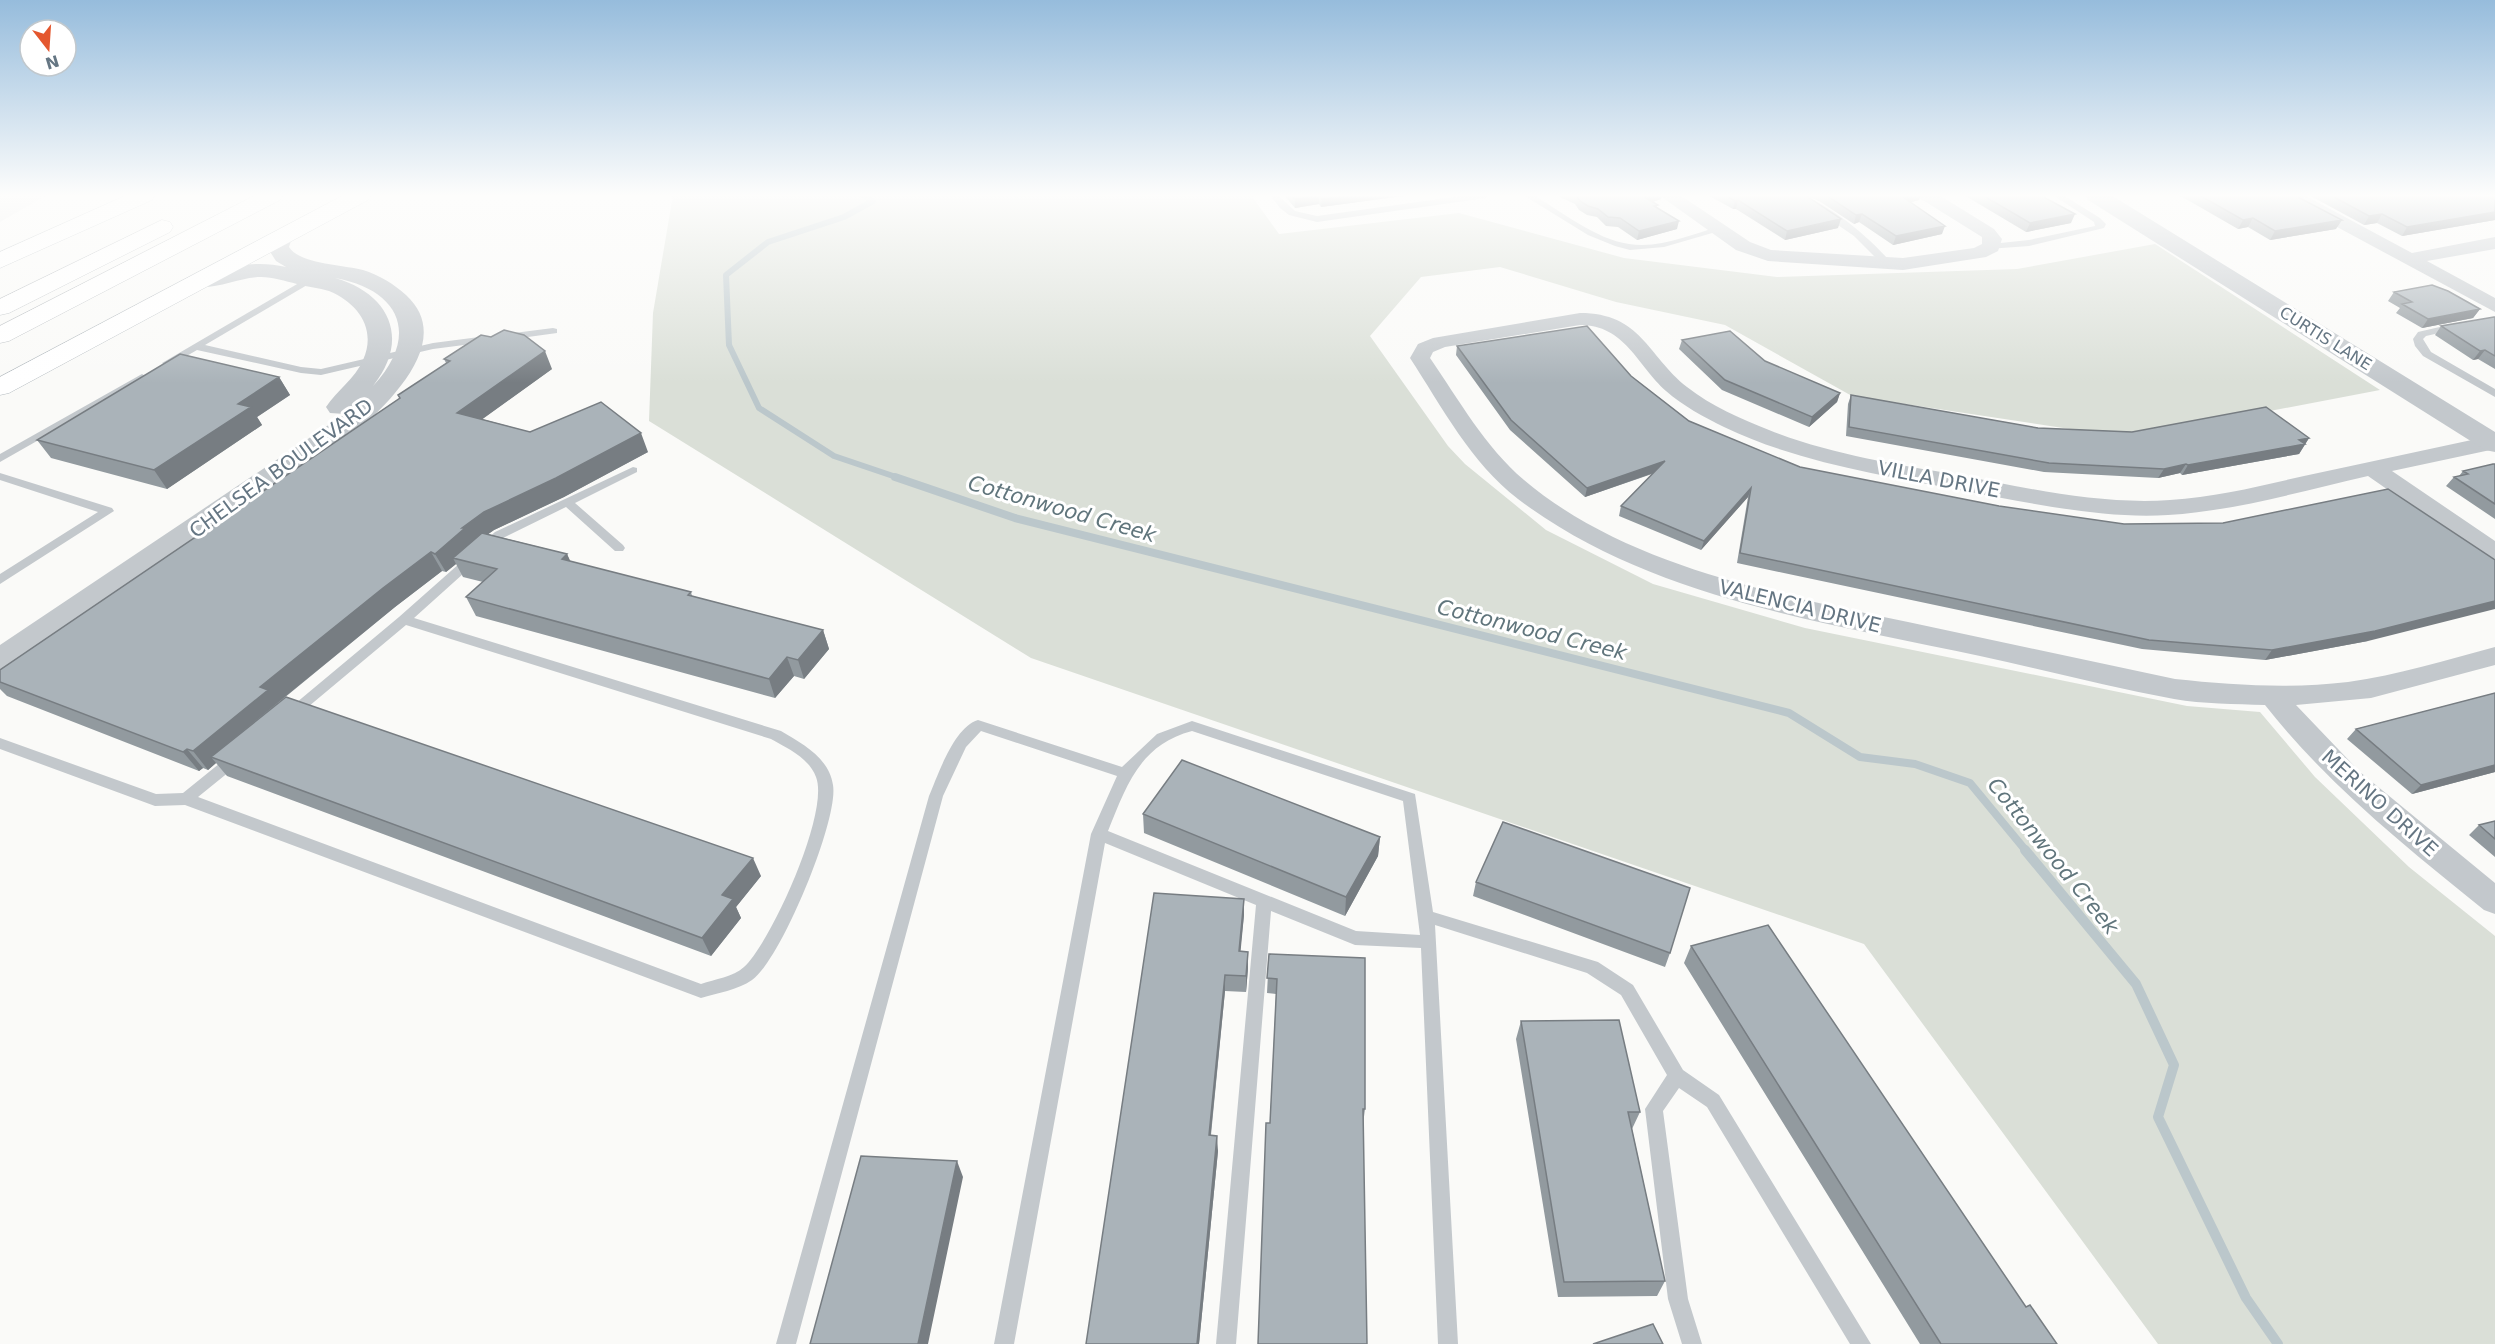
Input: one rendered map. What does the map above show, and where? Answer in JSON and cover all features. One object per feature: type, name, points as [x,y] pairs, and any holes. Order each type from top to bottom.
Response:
[{"type":"main road","points":[[0,308],[101,258]]},
{"type":"main road","points":[[0,336],[151,258]]},
{"type":"main road","points":[[0,387],[244,258]]},
{"type":"street","name":"CHELSEA BOULEVARD","points":[[0,636],[330,415],[368,376],[376,360],[382,336],[379,321],[367,304],[286,258]]},
{"type":"street","points":[[1804,258],[1887,264],[1949,258]]},
{"type":"street","name":"CURTIS LANE","points":[[2197,258],[2494,443]]},
{"type":"street","points":[[2410,259],[2417,258]]},
{"type":"street","points":[[2410,259],[2495,306]]},
{"type":"street","name":"CHELSEA BOULEVARD","points":[[0,661],[350,423],[377,400],[398,375],[410,351],[413,330],[406,308],[391,292],[358,276],[268,270],[239,272],[201,281]]},
{"type":"street","name":"VILLA DRIVE","points":[[1424,349],[1440,342],[1580,319],[1601,318],[1621,328],[1671,384],[1688,397],[1706,409],[1764,436],[1843,460],[2040,498],[2160,508],[2208,504],[2494,443]]},
{"type":"street","name":"VALENCIA DRIVE","points":[[1424,349],[1420,358],[1478,443],[1504,474],[1541,504],[1598,538],[1663,568],[1708,584],[1792,606],[2175,689],[2273,696]]},
{"type":"street","name":"CURTIS LANE","points":[[2404,360],[2495,417]]},
{"type":"street","points":[[2373,469],[2495,552]]},
{"type":"street","points":[[2273,696],[2321,694],[2371,688],[2495,656]]},
{"type":"street","name":"MERINO DRIVE","points":[[2273,696],[2306,737],[2365,794],[2495,901]]},
{"type":"lane","points":[[1882,258],[1887,264]]},
{"type":"lane","points":[[0,459],[319,275]]},
{"type":"lane","points":[[2463,324],[2422,334],[2418,339],[2420,346],[2427,354],[2495,394]]},
{"type":"lane","points":[[195,346],[301,370],[321,372],[410,351],[552,331]]},
{"type":"lane","points":[[277,725],[404,621],[499,535],[633,470]]},
{"type":"lane","points":[[0,476],[108,511],[0,580]]},
{"type":"lane","points":[[567,502],[619,548]]},
{"type":"lane","points":[[0,743],[155,800],[186,799],[701,992],[749,973],[770,947],[825,814],[827,786],[812,756],[776,735],[404,621]]},
{"type":"lane","points":[[786,1344],[936,796],[960,744],[978,725],[1125,773]]},
{"type":"lane","points":[[1004,1344],[1099,834],[1125,773],[1156,739],[1175,730],[1192,726],[1410,798],[1428,942],[1448,1344]]},
{"type":"lane","points":[[186,799],[249,747]]},
{"type":"lane","points":[[1099,834],[1355,938],[1428,942]]},
{"type":"lane","points":[[1227,1344],[1264,901]]},
{"type":"lane","points":[[1426,916],[1592,968],[1628,990],[1677,1077],[1713,1101],[1861,1344]]},
{"type":"lane","points":[[1677,1077],[1654,1109],[1678,1299],[1692,1344]]},
{"type":"shaded area","points":[[662,258],[1623,258],[1777,277],[2017,269],[2079,258],[2176,258],[2380,390],[2129,438],[1852,396],[1725,325],[1616,302],[1500,267],[1421,277],[1370,336],[1448,446],[1465,464],[1546,530],[1653,584],[1805,628],[2187,706],[2260,712],[2315,777],[2409,867],[2495,936],[2495,1344],[2158,1344],[1864,944],[1031,658],[649,421],[653,313]]},
{"type":"building","points":[[2432,285],[2480,309],[2428,319],[2402,304],[2412,302],[2394,292]]},
{"type":"building","points":[[2495,317],[2495,356],[2485,350],[2480,351],[2441,326]]},
{"type":"building","points":[[1587,326],[1631,376],[1689,421],[1800,467],[1999,506],[2124,524],[2223,523],[2388,489],[2495,560],[2495,601],[2375,631],[2272,650],[2149,640],[1740,553],[1751,488],[1704,541],[1621,506],[1665,461],[1587,488],[1511,420],[1457,346]]},
{"type":"building","points":[[504,330],[524,335],[545,351],[457,413],[530,432],[601,402],[641,433],[556,478],[484,512],[462,528],[465,528],[435,554],[431,552],[383,588],[260,687],[268,690],[193,751],[187,749],[183,752],[0,682],[0,670],[400,398],[398,395],[450,361],[444,359],[481,335],[491,337]]},
{"type":"building","points":[[1730,331],[1765,361],[1840,393],[1812,417],[1725,380],[1682,340]]},
{"type":"building","points":[[180,354],[279,377],[238,404],[251,407],[154,470],[37,440]]},
{"type":"building","points":[[1851,395],[2038,428],[2132,432],[2266,407],[2309,438],[2299,440],[2305,444],[2164,469],[2049,463],[1849,427]]},
{"type":"building","points":[[2495,464],[2495,504],[2454,477],[2468,474],[2463,471]]},
{"type":"building","points":[[482,533],[567,554],[562,559],[691,592],[688,595],[823,630],[798,660],[787,657],[769,679],[466,597],[497,569],[453,558]]},
{"type":"building","points":[[2495,693],[2495,765],[2421,785],[2356,729]]},
{"type":"building","points":[[286,697],[753,858],[722,895],[733,899],[702,938],[211,757]]},
{"type":"building","points":[[1182,760],[1380,837],[1346,897],[1143,814]]},
{"type":"building","points":[[2495,821],[2495,839],[2479,825]]},
{"type":"building","points":[[1503,822],[1690,888],[1670,953],[1476,882]]},
{"type":"building","points":[[1154,893],[1244,899],[1239,951],[1248,952],[1246,976],[1225,975],[1209,1135],[1217,1136],[1197,1344],[1086,1344]]},
{"type":"building","points":[[1768,925],[2026,1307],[2030,1305],[2057,1344],[1941,1344],[1691,946]]},
{"type":"building","points":[[1269,954],[1365,958],[1365,1109],[1363,1109],[1367,1344],[1258,1344],[1266,1123],[1270,1123],[1277,979],[1267,978]]},
{"type":"building","points":[[1619,1020],[1640,1112],[1628,1112],[1665,1281],[1564,1282],[1521,1021]]},
{"type":"building","points":[[861,1156],[957,1161],[918,1344],[810,1344]]},
{"type":"building","points":[[1653,1324],[1663,1344],[1593,1344]]},
{"type":"waterway","name":"Cottonwood Creek","points":[[748,258],[726,275],[729,345],[759,408],[834,456],[899,478]]},
{"type":"waterway","name":"Cottonwood Creek","points":[[895,477],[1015,518],[1789,713],[1860,757],[1915,764],[1970,783],[2027,852]]},
{"type":"waterway","name":"Cottonwood Creek","points":[[2025,850],[2136,984],[2174,1065],[2158,1117],[2246,1298],[2278,1344]]}]
